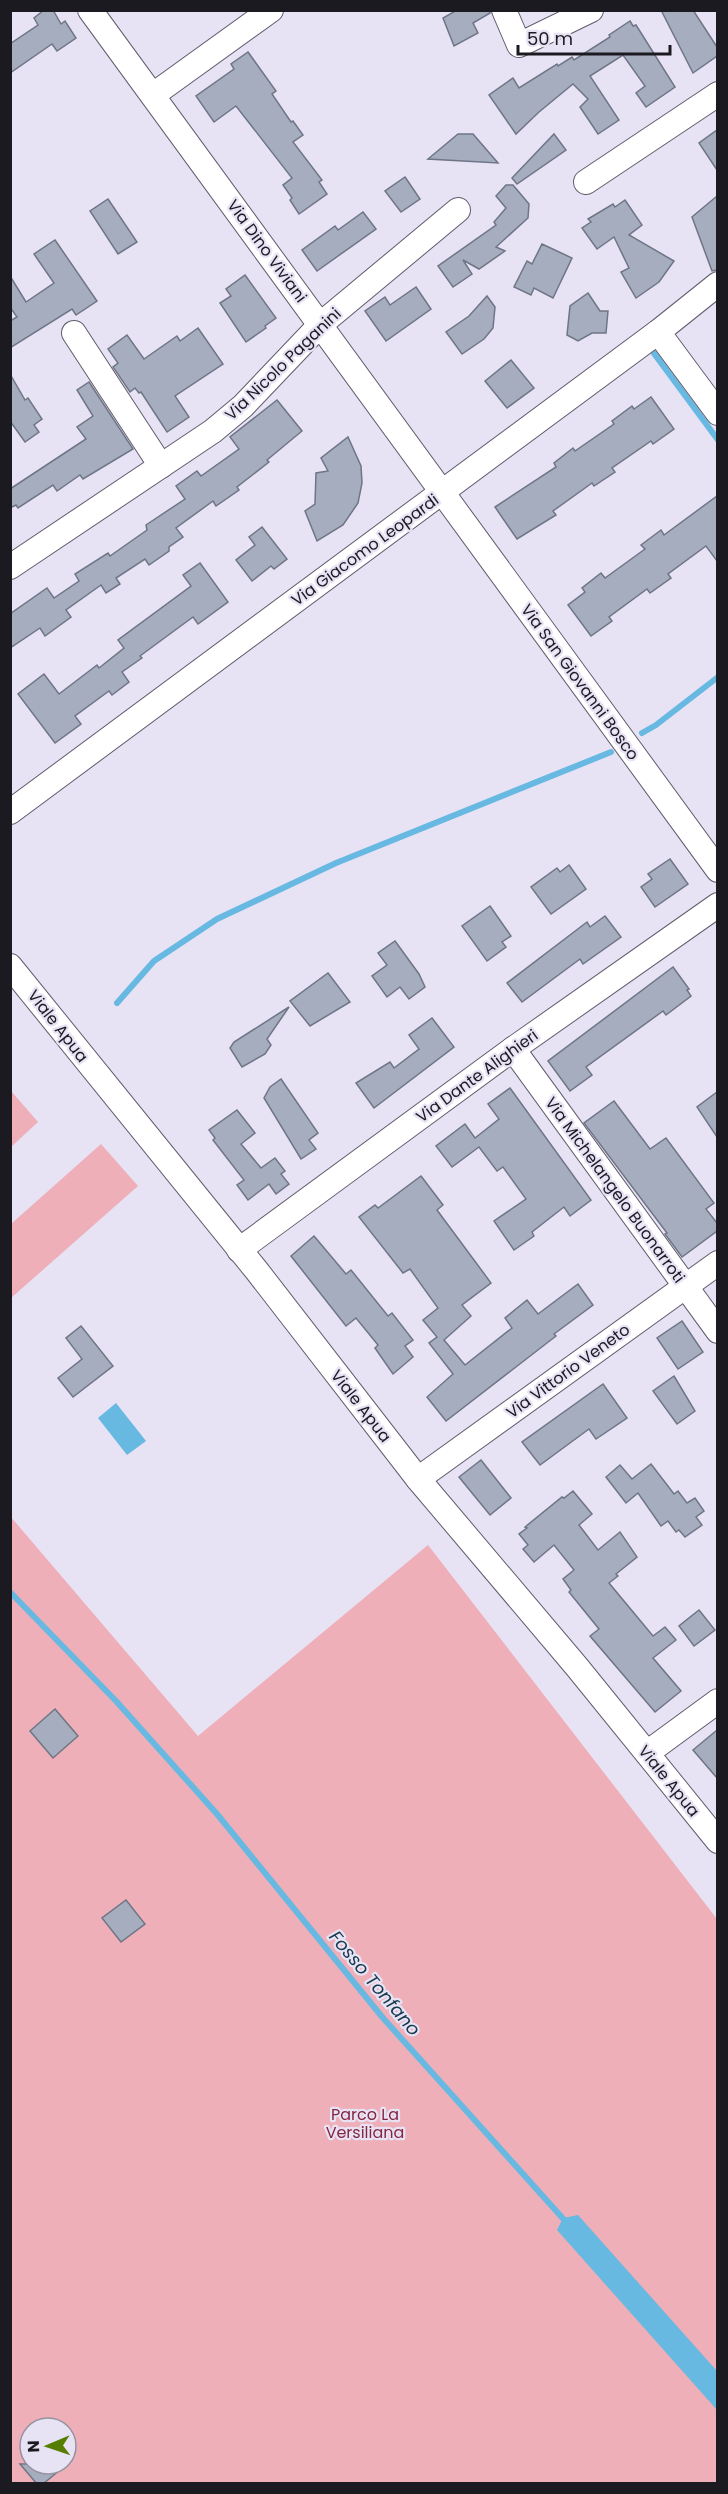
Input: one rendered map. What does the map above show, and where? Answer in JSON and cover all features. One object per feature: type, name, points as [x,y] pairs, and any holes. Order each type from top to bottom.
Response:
[{"type":"street","name":"Via Dino Viviani","points":[[90,10],[442,493]]},
{"type":"street","points":[[153,95],[271,10]]},
{"type":"street","points":[[504,10],[519,45],[591,10]]},
{"type":"street","points":[[586,183],[717,94]]},
{"type":"street","name":"Via Nicolo Paganini","points":[[10,567],[213,431],[243,406],[321,324],[458,210]]},
{"type":"street","name":"Via Giacomo Leopardi","points":[[10,812],[658,333],[717,284]]},
{"type":"street","points":[[74,333],[161,466]]},
{"type":"street","points":[[658,333],[717,413]]},
{"type":"street","name":"Via San Giovanni Bosco","points":[[442,493],[717,870]]},
{"type":"street","name":"Via Dante Alighieri","points":[[239,1250],[513,1049],[717,905]]},
{"type":"street","name":"Viale Apua","points":[[10,966],[239,1250],[418,1479],[717,1840]]},
{"type":"street","name":"Via Michelangelo Buonarroti","points":[[513,1049],[717,1331]]},
{"type":"street","name":"Via Vittorio Veneto","points":[[418,1479],[717,1263]]},
{"type":"street","points":[[647,1753],[717,1701]]},
{"type":"green space","points":[[11,1091],[38,1122],[10,1147]]},
{"type":"green space","points":[[101,1144],[138,1186],[11,1298],[11,1224]]},
{"type":"green space","name":"Parco La Versiliana","points":[[10,1516],[198,1736],[428,1545],[717,1919],[717,2483],[11,2483]]},
{"type":"water","points":[[116,1403],[146,1441],[127,1455],[98,1418]]},
{"type":"water","points":[[578,2215],[717,2371],[717,2410],[557,2230],[563,2218]]},
{"type":"building","points":[[44,10],[53,10],[61,24],[65,21],[76,38],[57,51],[52,44],[10,73],[10,44],[38,25],[34,18]]},
{"type":"building","points":[[457,10],[490,10],[490,13],[473,23],[478,33],[454,46],[443,18]]},
{"type":"building","points":[[661,10],[693,10],[717,47],[717,56],[693,73]]},
{"type":"building","points":[[630,21],[633,26],[636,25],[675,87],[646,107],[636,93],[645,86],[623,55],[590,76],[619,120],[598,134],[580,107],[588,99],[573,84],[516,134],[489,95],[513,78],[519,88],[557,64],[558,66],[572,57],[574,60]]},
{"type":"building","points":[[248,52],[276,91],[272,94],[303,135],[293,142],[322,180],[319,182],[327,194],[299,214],[283,185],[292,178],[236,106],[214,122],[196,96],[234,69],[231,64]]},
{"type":"building","points":[[717,130],[717,170],[699,143]]},
{"type":"building","points":[[458,134],[473,134],[498,163],[428,159]]},
{"type":"building","points":[[554,134],[566,150],[517,184],[512,178]]},
{"type":"building","points":[[405,177],[420,199],[401,212],[385,191]]},
{"type":"building","points":[[506,185],[513,185],[529,204],[528,218],[496,247],[505,251],[479,269],[463,260],[472,274],[453,287],[438,266],[496,225],[494,222],[506,208],[496,196]]},
{"type":"building","points":[[717,196],[717,270],[712,271],[692,217]]},
{"type":"building","points":[[108,199],[137,242],[118,254],[90,211]]},
{"type":"building","points":[[625,200],[642,225],[629,235],[674,261],[659,282],[636,298],[621,272],[629,268],[614,237],[597,249],[582,228],[591,222],[588,219],[613,204],[615,207]]},
{"type":"building","points":[[363,212],[376,229],[317,271],[302,250],[335,226],[338,230]]},
{"type":"building","points":[[55,240],[97,301],[76,315],[72,309],[10,348],[10,321],[17,317],[10,307],[10,276],[26,302],[54,283],[34,254]]},
{"type":"building","points":[[542,244],[572,258],[553,298],[534,288],[531,295],[514,287],[527,261],[532,264]]},
{"type":"building","points":[[245,275],[276,318],[246,342],[220,303],[231,296],[226,289]]},
{"type":"building","points":[[416,287],[431,309],[386,341],[365,311],[385,297],[390,305]]},
{"type":"building","points":[[588,293],[600,311],[608,311],[606,333],[592,333],[578,341],[567,335],[570,306]]},
{"type":"building","points":[[487,296],[495,307],[493,328],[484,339],[462,354],[446,332],[469,316]]},
{"type":"building","points":[[198,328],[223,364],[175,396],[189,417],[167,432],[141,392],[139,393],[135,388],[130,392],[113,367],[118,363],[108,349],[127,335],[144,359],[177,336],[180,341]]},
{"type":"building","points":[[511,360],[534,388],[507,408],[485,381]]},
{"type":"building","points":[[10,374],[25,400],[28,398],[42,419],[34,425],[39,432],[25,442],[10,421]]},
{"type":"building","points":[[89,382],[133,449],[83,479],[80,475],[57,491],[53,485],[18,508],[16,505],[10,508],[10,489],[86,439],[77,427],[93,416],[77,390]]},
{"type":"building","points":[[651,397],[674,429],[653,444],[651,441],[612,468],[615,472],[594,486],[592,483],[553,511],[556,515],[517,539],[495,507],[556,467],[554,463],[573,448],[575,451],[614,424],[612,421],[632,406],[634,409]]},
{"type":"building","points":[[277,400],[302,431],[267,460],[269,462],[237,487],[239,490],[216,506],[213,501],[176,528],[183,537],[169,547],[169,551],[149,565],[145,559],[116,578],[120,584],[106,593],[101,585],[66,610],[71,617],[45,636],[40,628],[10,648],[10,614],[47,588],[54,598],[79,581],[75,574],[108,553],[110,556],[147,530],[146,525],[185,499],[176,486],[197,471],[201,476],[239,449],[230,437]]},
{"type":"building","points":[[348,437],[361,466],[362,483],[358,503],[343,525],[317,541],[305,511],[315,504],[316,473],[328,471],[321,458]]},
{"type":"building","points":[[717,496],[717,561],[706,546],[668,574],[671,578],[650,593],[647,589],[609,617],[612,621],[591,636],[568,605],[585,592],[582,588],[601,573],[605,578],[645,549],[641,545],[661,530],[664,535]]},
{"type":"building","points":[[262,527],[287,559],[274,569],[271,566],[252,581],[236,560],[255,545],[249,537]]},
{"type":"building","points":[[200,563],[228,602],[198,624],[193,617],[140,656],[142,658],[122,672],[129,682],[112,695],[109,691],[75,716],[81,724],[55,743],[18,694],[44,674],[59,694],[97,665],[99,668],[124,648],[118,640],[191,586],[183,575]]},
{"type":"building","points":[[670,859],[688,884],[655,907],[641,887],[652,879],[648,874]]},
{"type":"building","points":[[569,865],[586,889],[551,914],[531,887],[557,868],[560,872]]},
{"type":"building","points":[[490,906],[511,936],[502,942],[506,947],[487,961],[462,926]]},
{"type":"building","points":[[605,916],[621,937],[583,964],[580,959],[522,1002],[507,983],[587,922],[590,927]]},
{"type":"building","points":[[395,941],[419,974],[425,987],[409,999],[400,987],[387,997],[372,976],[387,965],[378,953]]},
{"type":"building","points":[[673,967],[689,989],[687,990],[691,996],[666,1015],[663,1011],[586,1067],[592,1075],[570,1091],[548,1061]]},
{"type":"building","points":[[328,973],[350,1002],[310,1026],[290,1001]]},
{"type":"building","points":[[289,1007],[267,1039],[271,1045],[265,1054],[242,1067],[230,1048],[234,1042]]},
{"type":"building","points":[[432,1018],[454,1047],[374,1108],[356,1083],[390,1062],[394,1068],[419,1049],[409,1035]]},
{"type":"building","points":[[281,1079],[318,1133],[309,1140],[316,1149],[301,1159],[264,1098],[270,1087]]},
{"type":"building","points":[[510,1088],[591,1200],[570,1216],[564,1207],[532,1232],[534,1236],[514,1250],[494,1221],[526,1199],[503,1167],[497,1171],[479,1147],[452,1167],[436,1146],[465,1124],[475,1138],[499,1119],[488,1104]]},
{"type":"building","points":[[717,1092],[717,1137],[697,1107]]},
{"type":"building","points":[[614,1101],[650,1149],[666,1138],[714,1203],[706,1209],[717,1223],[717,1231],[682,1257],[665,1234],[667,1233],[584,1123]]},
{"type":"building","points":[[237,1110],[255,1133],[241,1144],[261,1168],[275,1158],[285,1171],[281,1174],[289,1184],[276,1194],[269,1184],[248,1200],[237,1185],[244,1180],[213,1140],[215,1138],[209,1130]]},
{"type":"building","points":[[421,1176],[443,1205],[437,1210],[491,1283],[462,1305],[471,1316],[444,1340],[465,1365],[512,1328],[505,1318],[527,1300],[538,1314],[578,1284],[593,1305],[446,1421],[427,1397],[453,1374],[429,1343],[437,1337],[423,1320],[438,1308],[410,1269],[403,1273],[359,1217],[375,1205],[378,1208]]},
{"type":"building","points":[[314,1236],[346,1274],[351,1270],[388,1316],[392,1313],[413,1340],[405,1346],[413,1357],[393,1374],[375,1348],[378,1345],[356,1318],[346,1326],[291,1256]]},
{"type":"building","points":[[682,1321],[703,1352],[678,1369],[657,1338]]},
{"type":"building","points":[[81,1326],[113,1366],[73,1397],[58,1378],[82,1359],[66,1338]]},
{"type":"building","points":[[674,1376],[695,1411],[677,1424],[653,1391]]},
{"type":"building","points":[[603,1384],[627,1418],[596,1439],[589,1429],[540,1465],[522,1442]]},
{"type":"building","points":[[481,1460],[511,1498],[490,1515],[459,1477]]},
{"type":"building","points":[[651,1464],[674,1494],[678,1491],[687,1503],[695,1498],[704,1511],[696,1517],[702,1525],[685,1537],[679,1530],[676,1532],[668,1521],[661,1526],[638,1493],[626,1503],[606,1477],[620,1465],[632,1479]]},
{"type":"building","points":[[573,1491],[592,1514],[579,1525],[598,1550],[620,1532],[637,1557],[616,1574],[618,1576],[609,1583],[653,1636],[665,1627],[676,1640],[653,1658],[681,1691],[655,1712],[590,1636],[599,1629],[569,1592],[571,1590],[563,1579],[574,1570],[554,1545],[534,1562],[523,1549],[528,1545],[519,1534],[527,1528],[525,1527]]},
{"type":"building","points":[[699,1610],[715,1630],[694,1646],[679,1626]]},
{"type":"building","points":[[55,1709],[78,1736],[53,1758],[30,1731]]},
{"type":"building","points":[[717,1730],[717,1778],[693,1750]]},
{"type":"building","points":[[126,1900],[145,1924],[121,1942],[102,1918]]},
{"type":"building","points":[[30,2476],[53,2476],[43,2484],[37,2484]]},
{"type":"waterway","points":[[653,352],[718,440]]},
{"type":"waterway","points":[[642,733],[656,725],[718,677]]},
{"type":"waterway","points":[[117,1003],[154,961],[217,919],[336,863],[611,752]]},
{"type":"waterway","name":"Fosso Tonfano","points":[[10,1592],[116,1701],[217,1814],[383,2018],[567,2223]]}]
